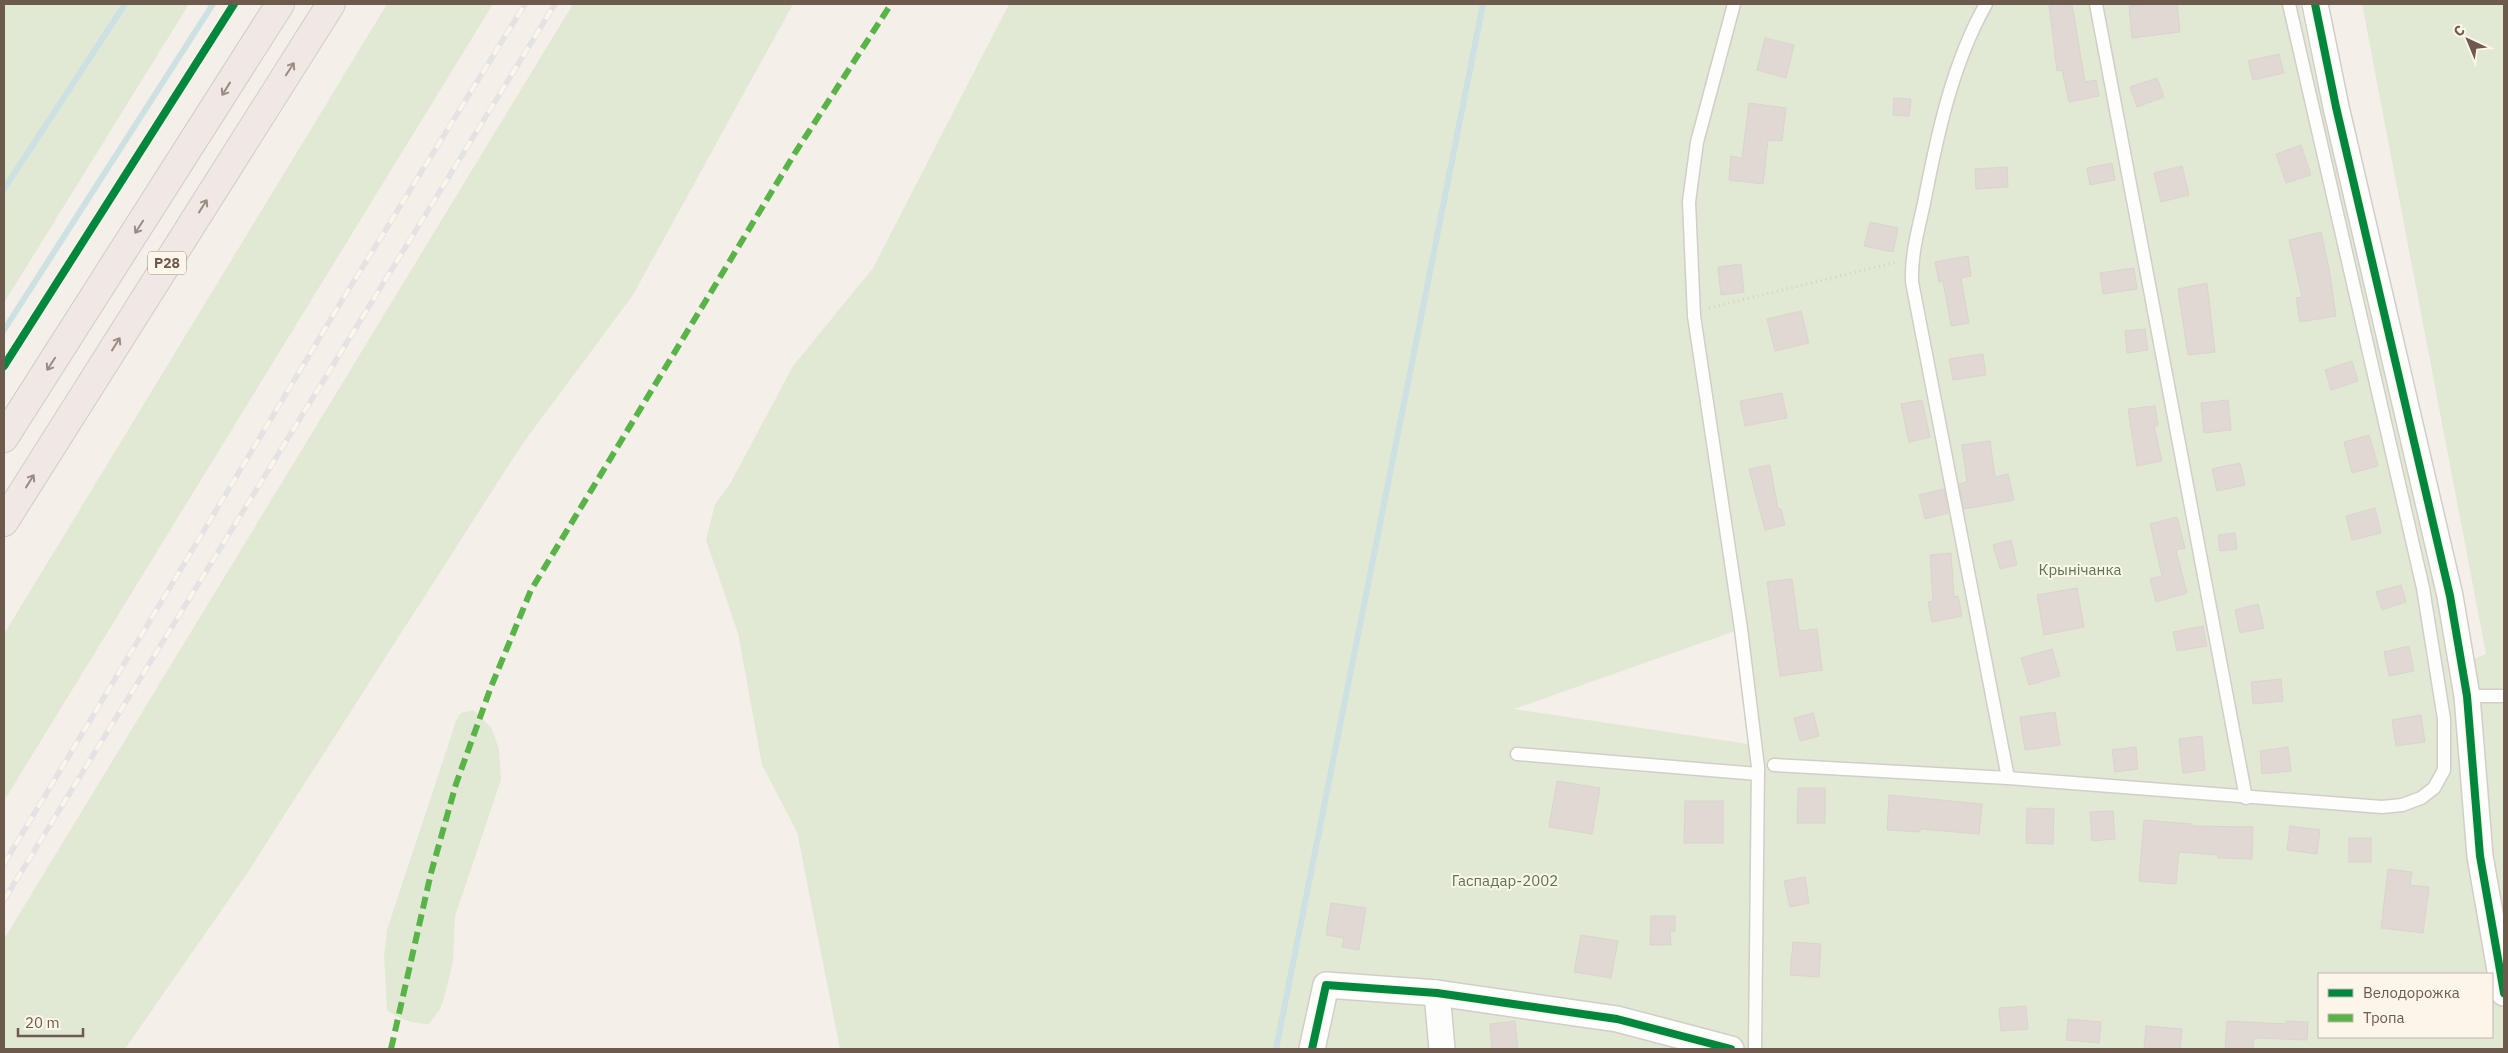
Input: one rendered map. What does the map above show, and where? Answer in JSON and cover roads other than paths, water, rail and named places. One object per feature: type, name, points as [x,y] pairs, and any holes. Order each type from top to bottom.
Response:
[{"type":"highway","name":"Р28","points":[[4,438],[280,4]]},
{"type":"highway","name":"Р28","points":[[4,522],[331,4]]},
{"type":"street","points":[[2315,4],[2336,108],[2450,596],[2467,696],[2480,856],[2504,993]]},
{"type":"street","points":[[1312,1049],[1326,984],[1436,993],[1617,1019],[1731,1049]]},
{"type":"street","points":[[1436,993],[1442,1049]]},
{"type":"lane","points":[[1734,4],[1697,142],[1690,202],[1694,312],[1741,629],[1758,774],[1755,1049]]},
{"type":"lane","points":[[1986,4],[1976,21],[1953,83],[1932,161],[1911,259],[1912,282],[2008,778]]},
{"type":"lane","points":[[2096,4],[2246,798]]},
{"type":"lane","points":[[1774,765],[2008,778],[2382,808],[2420,798],[2434,788],[2444,770],[2444,719],[2423,588],[2289,4]]},
{"type":"lane","points":[[2467,696],[2504,696]]},
{"type":"lane","points":[[1517,754],[1758,774]]},
{"type":"waterway","points":[[4,189],[125,4]]},
{"type":"waterway","points":[[4,330],[213,4]]},
{"type":"waterway","points":[[1276,1049],[1483,4]]},
{"type":"railway","points":[[4,864],[341,302],[525,4]]},
{"type":"railway","points":[[4,900],[555,4]]},
{"type":"park label","name":"Крынічанка","points":[[2080,569]]},
{"type":"park label","name":"Гаспадар-2002","points":[[1505,880]]}]
